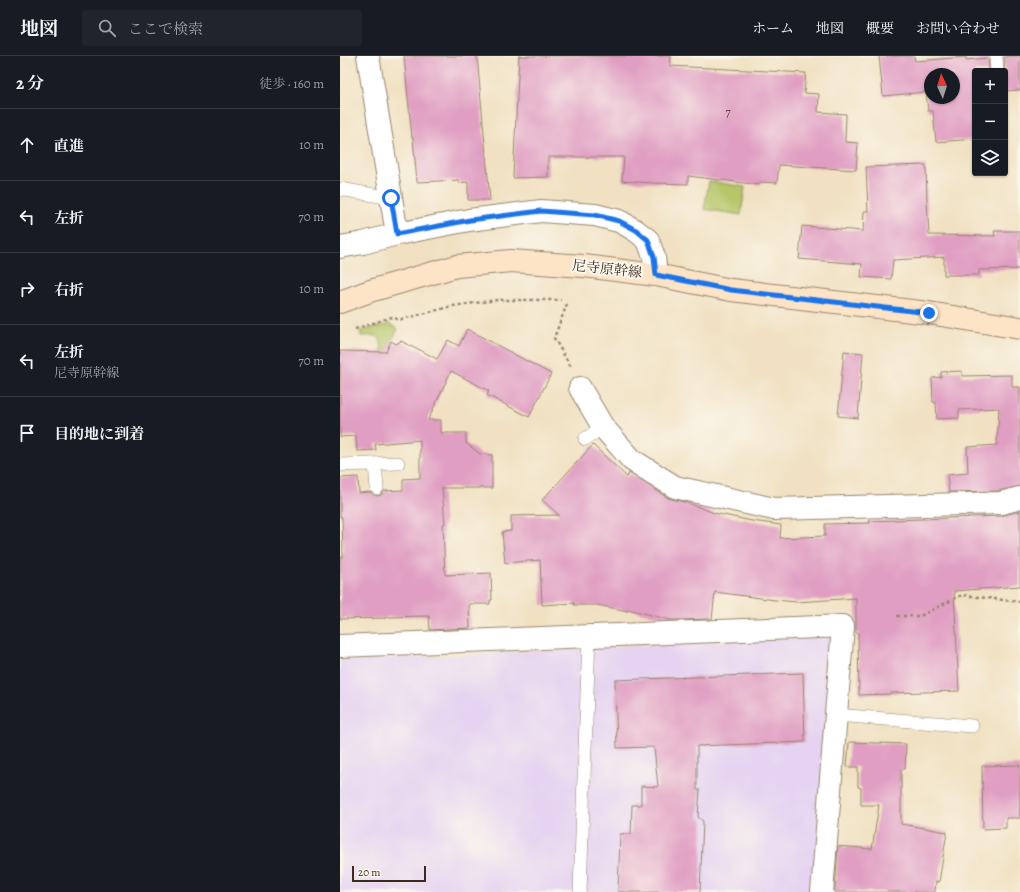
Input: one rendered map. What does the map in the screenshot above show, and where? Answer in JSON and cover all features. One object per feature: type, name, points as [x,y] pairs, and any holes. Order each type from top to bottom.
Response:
[{"type":"street","points":[[368,56],[397,234]]},
{"type":"street","points":[[340,247],[470,220],[541,211],[595,215],[619,221],[636,230],[648,240],[654,257],[656,275]]},
{"type":"street","name":"尼寺原幹線","points":[[340,302],[370,291],[456,266],[511,261],[584,266],[656,275],[731,290],[929,313],[1020,328]]},
{"type":"street","points":[[580,388],[594,433],[632,460],[675,487],[774,509],[1001,503],[1020,498]]},
{"type":"street","points":[[340,646],[843,626],[822,892]]},
{"type":"lane","points":[[996,56],[997,68]]},
{"type":"lane","points":[[340,189],[391,198]]},
{"type":"lane","points":[[340,465],[398,463]]},
{"type":"lane","points":[[375,464],[377,488]]},
{"type":"lane","points":[[580,892],[589,636]]},
{"type":"lane","points":[[836,714],[972,726]]},
{"type":"path","points":[[355,329],[392,317],[399,320],[453,306],[497,300],[561,300]]},
{"type":"path","points":[[567,304],[554,338],[577,378],[580,388]]},
{"type":"path","points":[[897,616],[920,616],[962,595],[1020,602]]},
{"type":"shaded area","points":[[837,636],[817,892],[340,892],[340,661]]},
{"type":"green space","points":[[709,181],[745,187],[741,215],[704,209]]},
{"type":"green space","points":[[390,324],[398,329],[382,355],[379,338],[376,336],[361,336],[360,331]]},
{"type":"building","points":[[404,56],[477,56],[490,200],[468,200],[468,182],[459,183],[459,180],[417,182]]},
{"type":"building","points":[[519,56],[671,56],[670,66],[806,73],[804,93],[819,94],[818,112],[846,114],[845,142],[858,143],[856,170],[779,165],[777,183],[760,182],[760,185],[688,176],[688,184],[654,183],[622,181],[624,157],[548,157],[548,177],[513,178]]},
{"type":"building","points":[[879,56],[914,56],[915,61],[966,57],[966,60],[988,58],[989,68],[972,68],[972,139],[936,142],[933,111],[928,111],[927,104],[960,104],[960,68],[924,68],[924,92],[883,96]]},
{"type":"building","points":[[1020,56],[1020,90],[1008,91],[1008,68],[1004,68],[1004,57]]},
{"type":"building","points":[[926,165],[929,235],[995,236],[994,231],[1020,231],[1020,269],[979,270],[979,275],[944,275],[944,257],[893,260],[891,279],[861,277],[862,264],[799,259],[802,226],[863,231],[864,211],[868,211],[866,167]]},
{"type":"building","points":[[467,329],[551,374],[529,417],[487,395],[489,391],[451,371],[428,420],[441,420],[441,433],[466,433],[466,443],[480,454],[492,455],[492,488],[442,488],[445,524],[443,524],[445,575],[491,573],[492,600],[490,600],[490,604],[469,604],[470,628],[430,630],[429,616],[340,619],[340,557],[343,557],[342,517],[340,517],[340,478],[358,477],[359,493],[370,492],[378,496],[384,491],[403,490],[403,479],[420,478],[420,440],[375,444],[376,450],[357,451],[356,436],[340,437],[340,351],[386,352],[391,341],[396,344],[401,341],[437,359],[448,340],[459,346]]},
{"type":"building","points":[[844,351],[863,353],[858,418],[838,416]]},
{"type":"building","points":[[962,371],[962,376],[1012,375],[1012,387],[1020,387],[1020,486],[999,491],[949,492],[947,475],[968,473],[967,447],[997,445],[999,408],[959,410],[959,418],[937,419],[936,403],[933,402],[932,378],[941,377],[941,372]]},
{"type":"building","points":[[593,445],[627,477],[629,473],[668,498],[688,503],[714,513],[781,525],[780,538],[825,536],[825,524],[1001,516],[1020,511],[1020,586],[954,591],[959,691],[890,694],[859,695],[856,598],[797,602],[715,592],[712,619],[679,620],[670,620],[628,609],[628,611],[597,605],[574,605],[574,603],[542,605],[540,560],[505,563],[502,532],[511,531],[511,516],[559,515],[542,500]]},
{"type":"building","points":[[803,673],[805,742],[697,746],[697,790],[700,790],[698,817],[703,821],[700,892],[618,892],[620,834],[631,834],[632,805],[641,805],[641,786],[658,787],[654,747],[617,748],[615,680]]},
{"type":"building","points":[[849,742],[906,744],[905,769],[901,769],[901,824],[947,832],[939,882],[936,881],[935,892],[835,892],[838,846],[872,849],[879,805],[861,805],[861,788],[858,787],[858,767],[847,767]]},
{"type":"building","points":[[1020,765],[1020,818],[1006,818],[1006,828],[983,829],[982,766]]},
{"type":"route","points":[[391,198],[397,234],[470,220],[541,211],[595,215],[619,221],[636,230],[648,240],[654,257],[656,275],[731,290],[929,313]]}]
